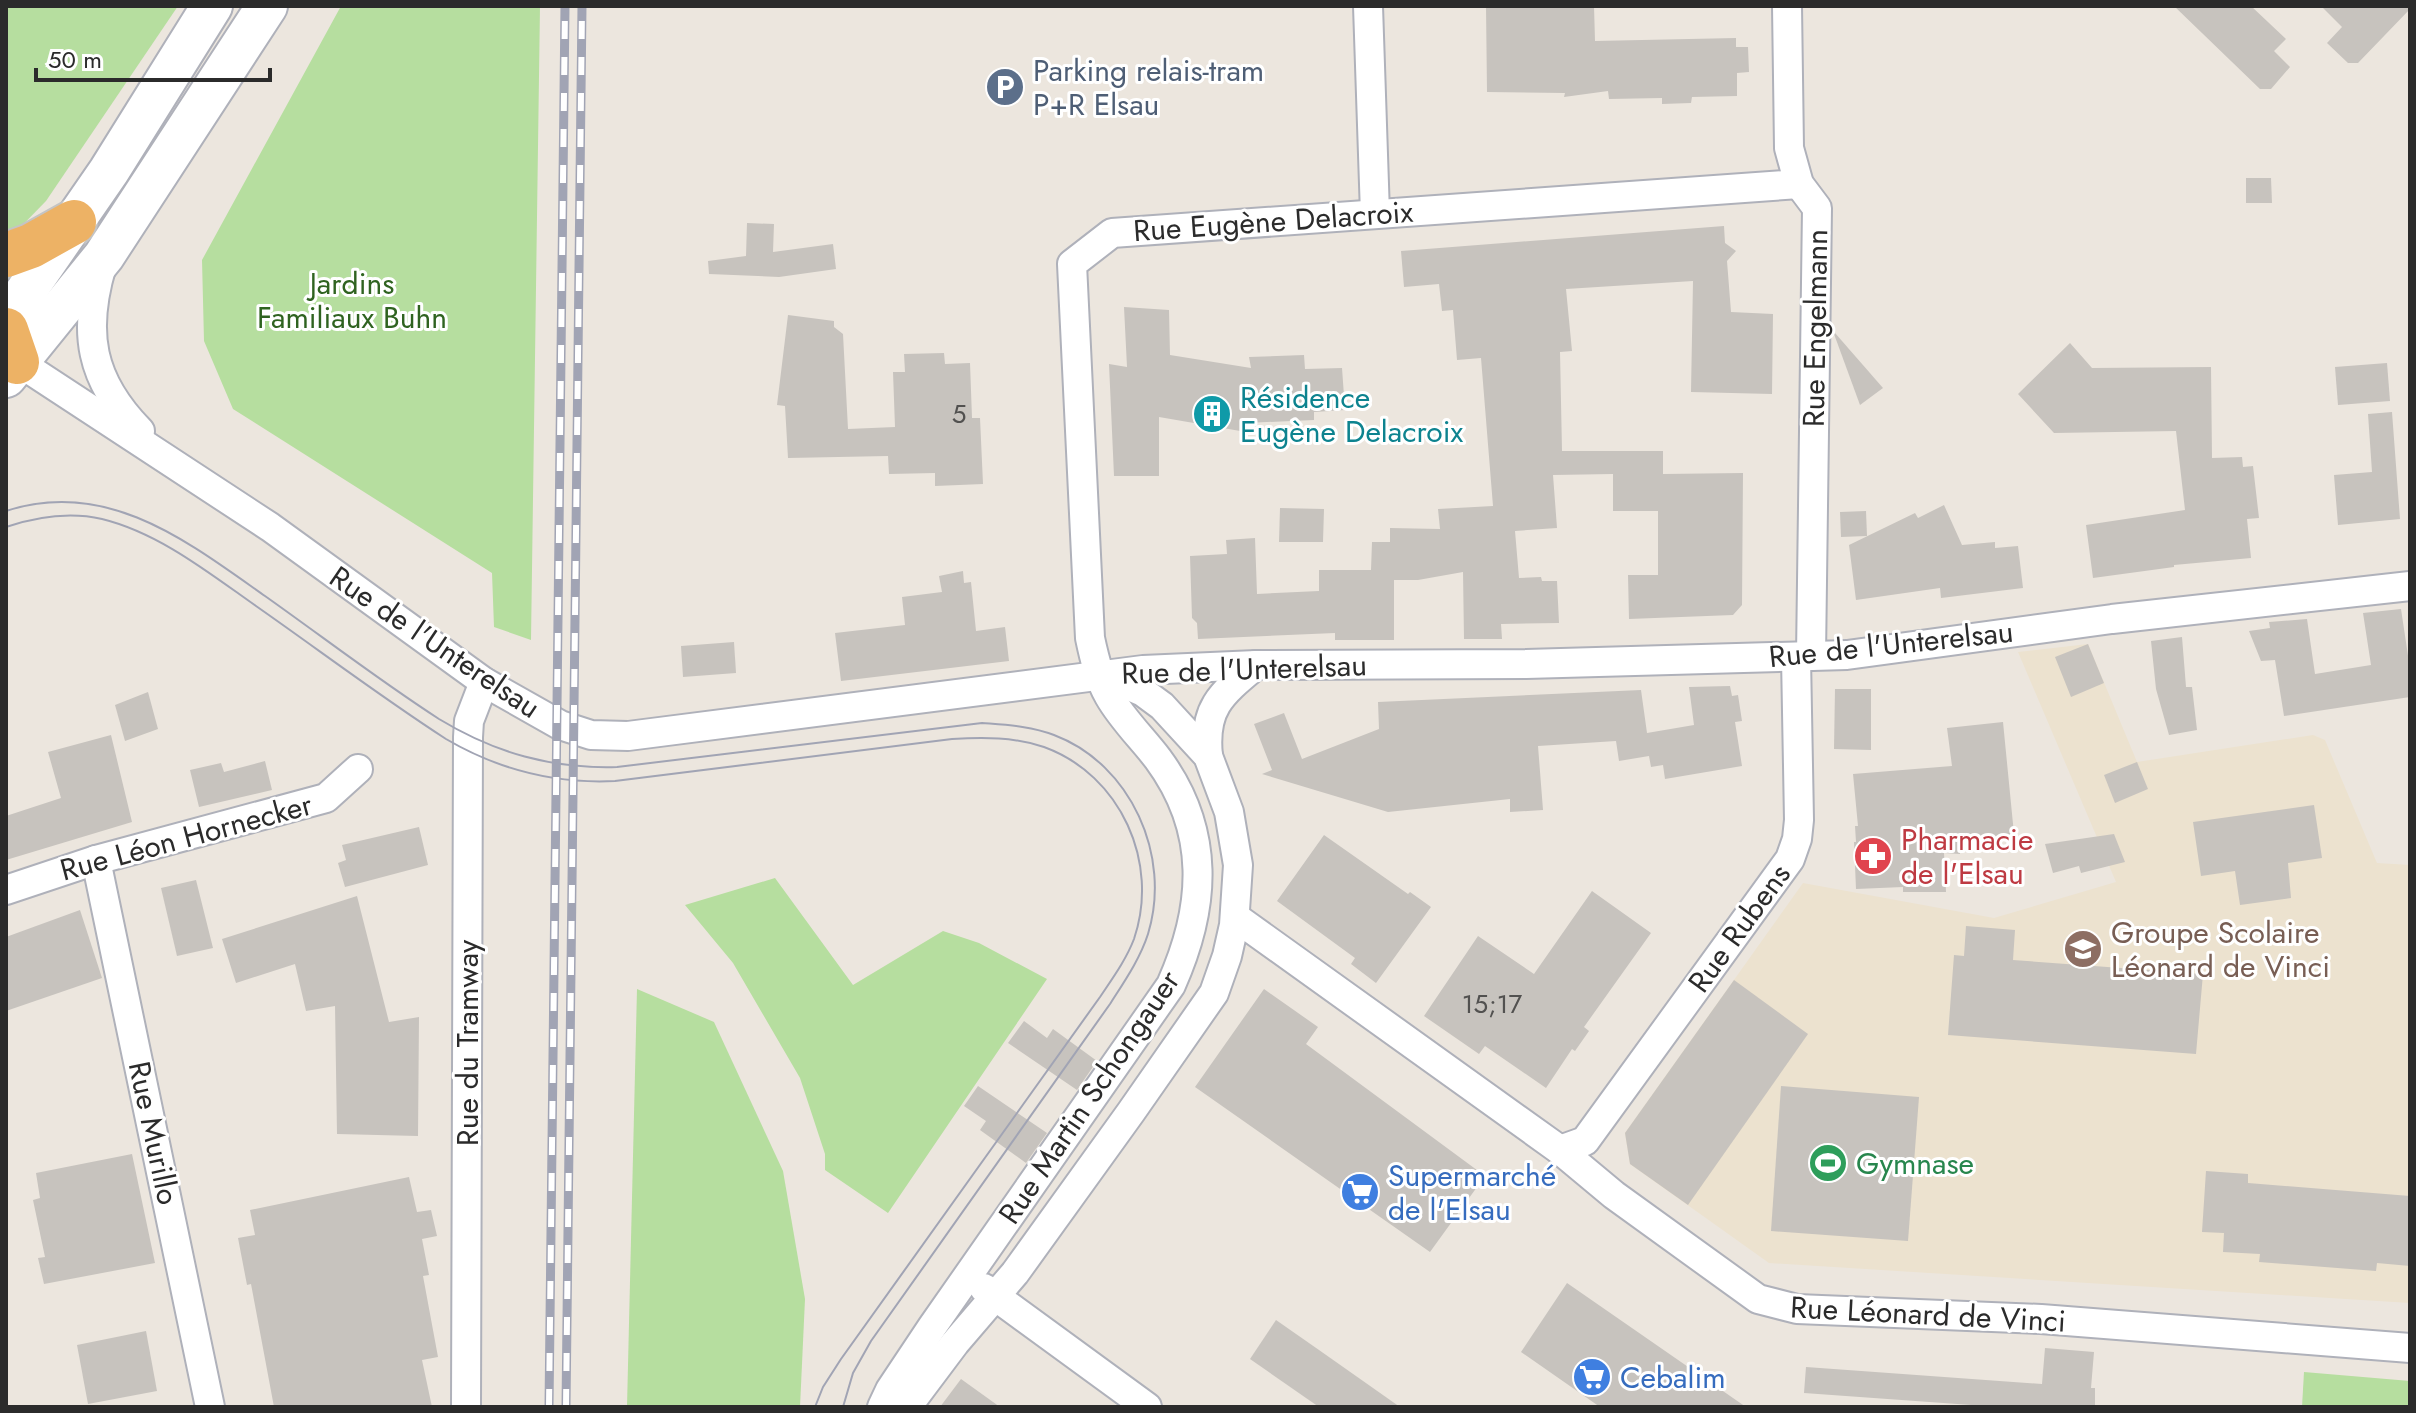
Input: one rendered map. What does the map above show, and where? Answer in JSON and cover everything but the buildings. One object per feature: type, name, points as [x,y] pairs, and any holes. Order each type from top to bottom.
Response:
[{"type":"highway","points":[[6,255],[31,246],[74,222]]},
{"type":"main road","points":[[6,320],[74,222],[212,6]]},
{"type":"main road","points":[[9,356],[104,256],[267,6]]},
{"type":"street","points":[[1368,6],[1375,214]]},
{"type":"street","name":"Rue Engelmann","points":[[1787,6],[1789,148],[1799,184],[1817,208],[1803,657]]},
{"type":"street","name":"Rue Eugène Delacroix","points":[[1100,674],[1090,638],[1072,264],[1112,233],[1799,184]]},
{"type":"street","name":"Rue de l'Unterelsau","points":[[104,256],[91,318],[92,348],[99,372],[114,400],[163,455]]},
{"type":"street","name":"Rue de l'Unterelsau","points":[[9,356],[270,527],[484,682],[560,725],[580,732],[613,736],[1100,674],[1256,665],[1526,664],[1847,655],[2112,619],[2410,586]]},
{"type":"street","name":"Rue Rubens","points":[[1560,1150],[1585,1141],[1790,859],[1799,820],[1803,657]]},
{"type":"street","points":[[1208,756],[1206,733],[1210,715],[1232,685],[1256,665]]},
{"type":"street","name":"Rue Martin Schongauer","points":[[907,1407],[955,1343],[996,1298],[1214,993],[1227,956],[1235,917],[1238,865],[1229,812],[1208,756],[1162,706],[1143,692],[1100,674]]},
{"type":"street","name":"Rue Martin Schongauer","points":[[882,1407],[890,1390],[967,1275],[1171,985],[1182,960],[1195,910],[1198,859],[1191,823],[1160,762],[1108,695],[1100,674]]},
{"type":"street","name":"Rue du Tramway","points":[[466,1407],[468,737],[469,721],[484,682]]},
{"type":"street","name":"Rue Léon Hornecker","points":[[6,890],[96,860],[326,798],[358,769]]},
{"type":"street","name":"Rue Murillo","points":[[96,860],[210,1407]]},
{"type":"street","name":"Rue Léonard de Vinci","points":[[1235,917],[1560,1150],[1614,1195],[1758,1299],[1797,1309],[2041,1319],[2410,1348]]},
{"type":"street","points":[[967,1275],[1147,1407]]},
{"type":"shaded area","name":"Groupe Scolaire Léonard de Vinci","points":[[2088,644],[2137,762],[2313,735],[2325,740],[2377,863],[2410,865],[2410,1303],[1769,1263],[1630,1164],[1625,1133],[1803,883],[1994,918],[2116,882],[2018,652]]},
{"type":"green space","points":[[6,6],[178,6],[46,201],[6,242]]},
{"type":"green space","name":"Jardins Familiaux Buhn","points":[[341,6],[540,6],[531,640],[494,627],[492,573],[233,409],[204,341],[202,260]]},
{"type":"green space","points":[[775,878],[853,985],[943,931],[979,943],[1047,979],[888,1213],[825,1170],[825,1154],[800,1078],[733,963],[685,905]]},
{"type":"green space","points":[[637,989],[714,1022],[783,1171],[805,1299],[800,1407],[627,1407]]},
{"type":"green space","points":[[2304,1372],[2410,1381],[2410,1407],[2302,1407]]},
{"type":"tram line","points":[[6,511],[43,503],[78,503],[112,509],[144,520],[206,555],[439,719],[503,750],[547,762],[617,767],[982,723],[1028,728],[1054,735],[1081,749],[1105,767],[1124,790],[1139,816],[1149,844],[1154,874],[1154,904],[1145,943],[1110,1004],[871,1341],[853,1373],[843,1407]]},
{"type":"tram line","points":[[6,527],[41,518],[78,516],[102,519],[144,534],[202,568],[446,739],[486,759],[528,773],[570,780],[615,781],[952,739],[987,738],[1044,747],[1071,760],[1094,778],[1113,800],[1128,825],[1137,852],[1142,881],[1141,910],[1131,947],[1100,997],[841,1359],[823,1387],[815,1407]]},
{"type":"railway","points":[[549,1407],[565,6]]},
{"type":"railway","points":[[566,1407],[582,6]]},
{"type":"place","name":"Parking relais-tram P+R Elsau","points":[[1005,87]]},
{"type":"place","name":"Résidence Eugène Delacroix","points":[[1212,414]]},
{"type":"place","name":"Pharmacie de l'Elsau","points":[[1873,856]]},
{"type":"place","name":"Groupe Scolaire Léonard de Vinci","points":[[2083,949]]},
{"type":"place","name":"Gymnase","points":[[1828,1163]]},
{"type":"place","name":"Supermarché de l'Elsau","points":[[1360,1192]]},
{"type":"place","name":"Cebalim","points":[[1592,1377]]}]
